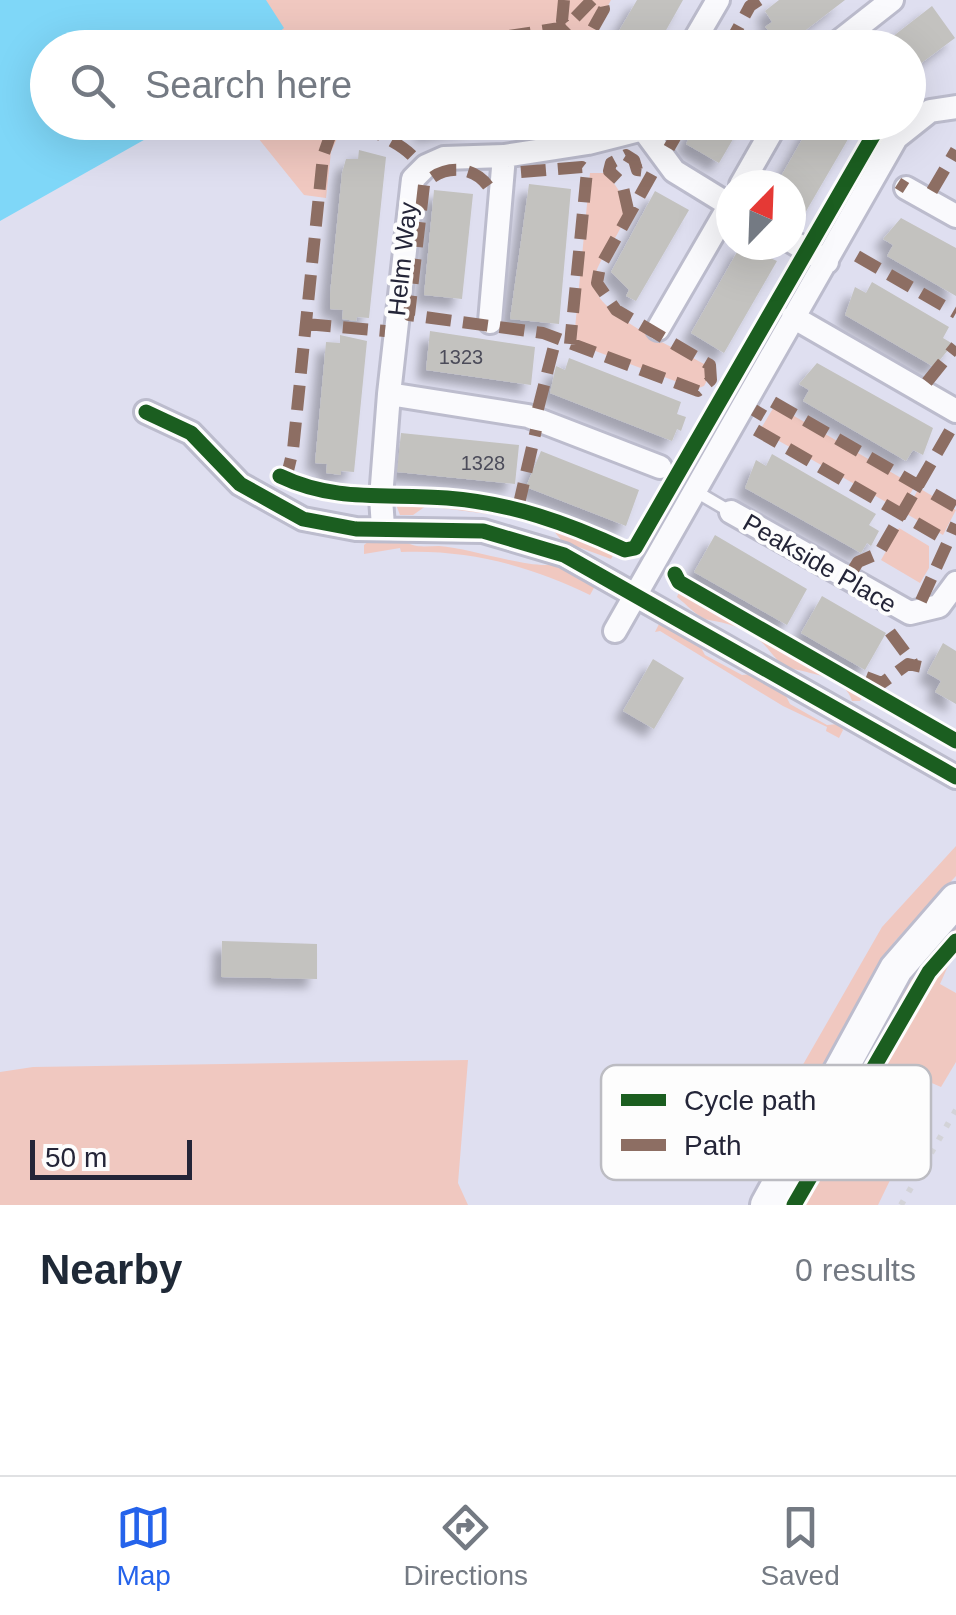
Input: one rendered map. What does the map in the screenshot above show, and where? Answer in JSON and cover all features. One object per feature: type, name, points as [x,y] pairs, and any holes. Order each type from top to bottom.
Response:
[{"type":"street","points":[[700,30],[718,0]]},
{"type":"street","points":[[853,30],[892,0]]},
{"type":"street","points":[[926,114],[956,107]]},
{"type":"street","name":"Helm Way","points":[[383,528],[390,394],[413,180],[426,166],[444,158],[504,156],[598,140]]},
{"type":"street","points":[[654,140],[674,171],[716,196]]},
{"type":"street","points":[[750,170],[767,140]]},
{"type":"street","points":[[615,631],[895,140]]},
{"type":"street","points":[[490,322],[504,156]]},
{"type":"street","points":[[906,188],[956,216]]},
{"type":"street","points":[[658,330],[716,231]]},
{"type":"street","points":[[806,250],[827,262]]},
{"type":"street","points":[[793,317],[956,410]]},
{"type":"street","points":[[390,394],[528,416],[660,467]]},
{"type":"street","points":[[146,412],[191,433],[240,484],[282,510],[324,524],[456,528],[515,538],[574,560],[956,777]]},
{"type":"street","name":"Peakside Place","points":[[731,512],[910,613],[939,606],[956,582]]},
{"type":"street","points":[[844,1065],[896,969],[956,900]]},
{"type":"street","points":[[767,1205],[781,1180]]},
{"type":"lane","points":[[695,491],[731,512]]},
{"type":"shaded area","points":[[149,0],[611,0],[595,30],[173,30]]},
{"type":"shaded area","points":[[260,140],[336,140],[331,152],[326,198],[304,195]]},
{"type":"shaded area","points":[[590,173],[607,173],[625,206],[622,225],[597,270],[597,292],[627,322],[706,365],[711,373],[704,386],[696,389],[577,344],[574,339]]},
{"type":"shaded area","points":[[775,405],[915,486],[900,510],[760,430]]},
{"type":"shaded area","points":[[919,488],[956,510],[943,535],[905,513]]},
{"type":"shaded area","points":[[395,502],[508,513],[562,529],[615,552],[611,559],[562,541],[553,530],[511,517],[426,506],[413,515],[400,515]]},
{"type":"shaded area","points":[[899,528],[929,546],[929,568],[920,583],[881,560]]},
{"type":"shaded area","points":[[402,539],[415,546],[439,546],[532,564],[555,564],[595,586],[590,595],[522,568],[450,553],[401,552],[400,548],[364,554],[364,545],[370,540]]},
{"type":"shaded area","points":[[680,589],[864,694],[860,701],[852,701],[836,682],[783,664],[747,632],[700,616],[677,597]]},
{"type":"shaded area","points":[[659,624],[696,639],[705,655],[742,675],[755,674],[783,690],[790,704],[827,725],[839,724],[843,730],[839,738],[826,731],[827,727],[783,706],[660,631],[655,632]]},
{"type":"shaded area","points":[[956,846],[956,876],[895,941],[829,1065],[803,1065],[882,927]]},
{"type":"shaded area","points":[[956,924],[956,932],[927,965],[869,1065],[862,1065],[916,972]]},
{"type":"shaded area","points":[[956,948],[940,984],[956,993],[956,1062],[941,1087],[931,1083],[931,1065],[882,1065],[935,973]]},
{"type":"shaded area","points":[[468,1060],[458,1183],[468,1205],[0,1205],[0,1072],[33,1067]]},
{"type":"shaded area","points":[[795,1180],[802,1180],[787,1205],[781,1205]]},
{"type":"shaded area","points":[[815,1180],[890,1180],[878,1205],[801,1205]]},
{"type":"water","points":[[0,0],[266,0],[282,30],[30,30],[30,140],[144,140],[0,221]]},
{"type":"building","points":[[637,0],[683,0],[666,30],[620,30]]},
{"type":"building","points":[[779,0],[845,0],[806,30],[768,30],[765,27],[772,22],[765,11]]},
{"type":"building","points":[[932,6],[955,38],[926,60],[926,30],[901,30]]},
{"type":"building","points":[[688,140],[732,140],[719,163],[686,144]]},
{"type":"building","points":[[802,140],[848,140],[806,211],[806,170],[785,170]]},
{"type":"building","points":[[359,150],[386,157],[369,318],[357,317],[356,321],[342,319],[343,310],[330,309],[330,294],[342,173],[346,159],[358,159]]},
{"type":"building","points":[[529,184],[571,189],[559,324],[510,319]]},
{"type":"building","points":[[434,190],[473,194],[462,299],[424,295]]},
{"type":"building","points":[[655,191],[689,210],[636,301],[626,296],[629,290],[611,272]]},
{"type":"building","points":[[901,218],[956,248],[956,296],[887,256],[893,245],[883,239]]},
{"type":"building","points":[[732,260],[777,261],[724,353],[691,333]]},
{"type":"building","points":[[872,282],[949,327],[943,338],[953,344],[934,367],[845,315],[855,287],[866,293]]},
{"type":"building","points":[[430,331],[535,347],[531,385],[426,370]]},
{"type":"building","points":[[340,335],[367,341],[354,472],[341,471],[341,475],[326,473],[327,464],[315,463],[326,342],[340,343]]},
{"type":"building","points":[[569,358],[681,402],[677,414],[686,417],[681,431],[677,429],[672,441],[550,393],[556,366],[565,370]]},
{"type":"building","points":[[817,363],[933,428],[923,455],[913,450],[906,461],[803,401],[809,390],[799,384]]},
{"type":"building","points":[[401,433],[519,445],[515,484],[397,472]]},
{"type":"building","points":[[541,451],[639,490],[626,526],[526,487]]},
{"type":"building","points":[[772,454],[876,514],[869,525],[879,531],[871,546],[867,543],[861,553],[745,488],[756,460],[766,466]]},
{"type":"building","points":[[715,535],[807,589],[787,625],[694,572]]},
{"type":"building","points":[[822,596],[886,633],[865,670],[801,633]]},
{"type":"building","points":[[943,643],[956,651],[956,704],[935,692],[941,681],[927,673]]},
{"type":"building","points":[[653,659],[684,678],[654,729],[623,711]]},
{"type":"building","points":[[222,941],[317,944],[317,979],[221,977]]},
{"type":"railway","points":[[931,1153],[956,1110]]},
{"type":"railway","points":[[901,1205],[915,1180]]},
{"type":"marked path","points":[[564,0],[562,21],[569,30]]},
{"type":"marked path","points":[[547,30],[566,27],[592,0]]},
{"type":"marked path","points":[[592,30],[604,9],[602,0]]},
{"type":"marked path","points":[[737,30],[750,6],[759,0]]},
{"type":"marked path","points":[[285,483],[293,450],[323,156],[329,140]]},
{"type":"marked path","points":[[389,140],[416,160]]},
{"type":"marked path","points":[[669,148],[674,140]]},
{"type":"marked path","points":[[932,191],[956,150]]},
{"type":"marked path","points":[[629,214],[622,183],[609,171],[611,163],[626,155],[634,160],[637,170],[653,172]]},
{"type":"marked path","points":[[488,186],[474,174],[456,170],[439,174],[424,185],[409,315],[543,333],[698,391],[711,380],[710,365],[616,310],[597,283],[600,267],[657,165]]},
{"type":"marked path","points":[[521,172],[582,167],[587,171],[570,344]]},
{"type":"marked path","points":[[898,183],[906,188]]},
{"type":"marked path","points":[[857,256],[956,313]]},
{"type":"marked path","points":[[306,324],[385,331]]},
{"type":"marked path","points":[[538,409],[556,338]]},
{"type":"marked path","points":[[927,382],[956,346]]},
{"type":"marked path","points":[[773,402],[956,507]]},
{"type":"marked path","points":[[754,410],[764,416]]},
{"type":"marked path","points":[[853,570],[858,562],[879,553],[955,422]]},
{"type":"marked path","points":[[518,508],[536,430]]},
{"type":"marked path","points":[[756,430],[946,540]]},
{"type":"marked path","points":[[921,601],[956,524]]},
{"type":"marked path","points":[[890,632],[913,663]]},
{"type":"marked path","points":[[866,677],[882,683],[908,664],[926,668]]},
{"type":"cycle path","points":[[280,476],[342,494],[494,504],[560,523],[625,550],[635,548],[871,140]]},
{"type":"cycle path","points":[[146,412],[191,433],[240,484],[303,519],[356,529],[483,531],[564,555],[956,777]]},
{"type":"cycle path","points":[[675,574],[679,582],[956,741]]},
{"type":"cycle path","points":[[875,1065],[929,972],[956,941]]},
{"type":"cycle path","points":[[794,1205],[808,1180]]}]
